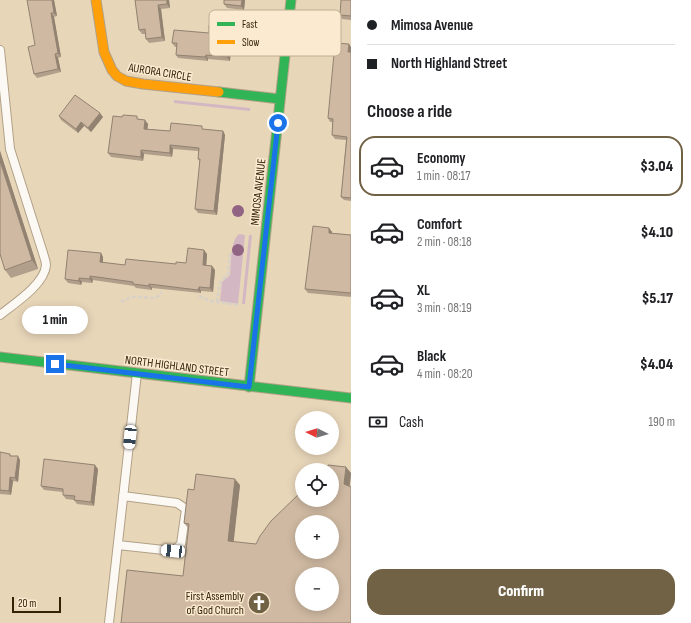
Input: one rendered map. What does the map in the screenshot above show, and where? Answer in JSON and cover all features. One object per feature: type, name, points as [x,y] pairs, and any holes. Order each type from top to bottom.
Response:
[{"type":"street","name":"AURORA CIRCLE","points":[[96,0],[103,49],[109,66],[116,76],[125,81],[280,99]]},
{"type":"street","name":"MIMOSA AVENUE","points":[[290,10],[291,0]]},
{"type":"street","name":"MIMOSA AVENUE","points":[[249,387],[285,56]]},
{"type":"street","name":"NORTH HIGHLAND STREET","points":[[0,357],[351,398]]},
{"type":"lane","points":[[0,50],[10,148],[44,253],[46,265],[44,274],[39,282],[0,315]]},
{"type":"lane","points":[[109,623],[137,373]]},
{"type":"lane","points":[[118,545],[173,551],[181,544],[186,509],[177,503],[123,496]]},
{"type":"path","points":[[217,302],[220,283],[228,274],[230,254]]},
{"type":"path","points":[[121,302],[133,297],[151,299],[156,298],[162,292]]},
{"type":"path","points":[[199,296],[203,299],[240,305]]},
{"type":"shaded area","points":[[174,100],[250,108],[250,111],[174,103]]},
{"type":"shaded area","points":[[239,234],[245,235],[238,304],[220,301],[222,282],[230,275],[232,247],[236,237]]},
{"type":"shaded area","points":[[249,235],[252,235],[245,304],[242,304]]},
{"type":"building","points":[[27,0],[52,0],[54,13],[51,13],[58,53],[55,54],[58,69],[34,74],[28,47],[35,45]]},
{"type":"building","points":[[135,0],[167,0],[167,4],[158,5],[162,37],[146,39],[145,29],[139,30]]},
{"type":"building","points":[[224,0],[242,0],[241,6],[224,4]]},
{"type":"building","points":[[341,0],[351,0],[351,16],[341,15]]},
{"type":"building","points":[[174,30],[209,33],[209,55],[206,55],[205,57],[176,55],[177,43],[172,43]]},
{"type":"building","points":[[341,43],[349,44],[348,52],[351,52],[351,198],[341,197],[347,137],[332,135],[333,119],[328,118],[334,56],[341,56]]},
{"type":"building","points":[[75,95],[100,113],[88,128],[81,122],[76,129],[59,116]]},
{"type":"building","points":[[123,115],[137,116],[137,119],[145,120],[144,129],[170,131],[171,123],[202,126],[202,129],[223,131],[214,211],[195,209],[200,159],[198,159],[199,148],[170,145],[170,153],[141,150],[141,157],[108,153],[113,116],[122,117]]},
{"type":"building","points":[[0,161],[32,260],[5,270],[0,254]]},
{"type":"building","points":[[313,226],[329,228],[329,233],[351,235],[351,293],[305,289]]},
{"type":"building","points":[[188,248],[204,250],[203,265],[212,266],[210,288],[199,287],[198,290],[149,284],[149,286],[133,284],[133,282],[90,276],[90,279],[79,278],[79,281],[65,279],[68,250],[101,253],[100,262],[125,265],[126,259],[176,264],[176,262],[186,263]]},
{"type":"building","points":[[0,452],[10,454],[10,456],[18,456],[15,478],[10,477],[9,491],[0,490]]},
{"type":"building","points":[[44,459],[95,465],[91,502],[74,500],[75,496],[63,495],[63,489],[41,486]]},
{"type":"building","points":[[339,466],[346,467],[344,484],[351,487],[351,623],[121,623],[127,570],[183,576],[189,524],[184,523],[188,489],[194,490],[196,474],[235,479],[228,541],[256,544],[271,521],[295,498],[295,507],[339,507]]},
{"type":"traffic: fast","points":[[290,10],[291,0]]},
{"type":"traffic: fast","points":[[249,387],[285,56]]},
{"type":"traffic: fast","points":[[219,92],[280,99]]},
{"type":"traffic: fast","points":[[0,357],[351,398]]},
{"type":"traffic: slow","points":[[96,0],[104,52],[112,70],[117,76],[126,81],[143,84],[219,92]]},
{"type":"place","name":"First Assembly of God Church","points":[[259,603]]},
{"type":"route","points":[[55,364],[249,387],[278,123]]}]
